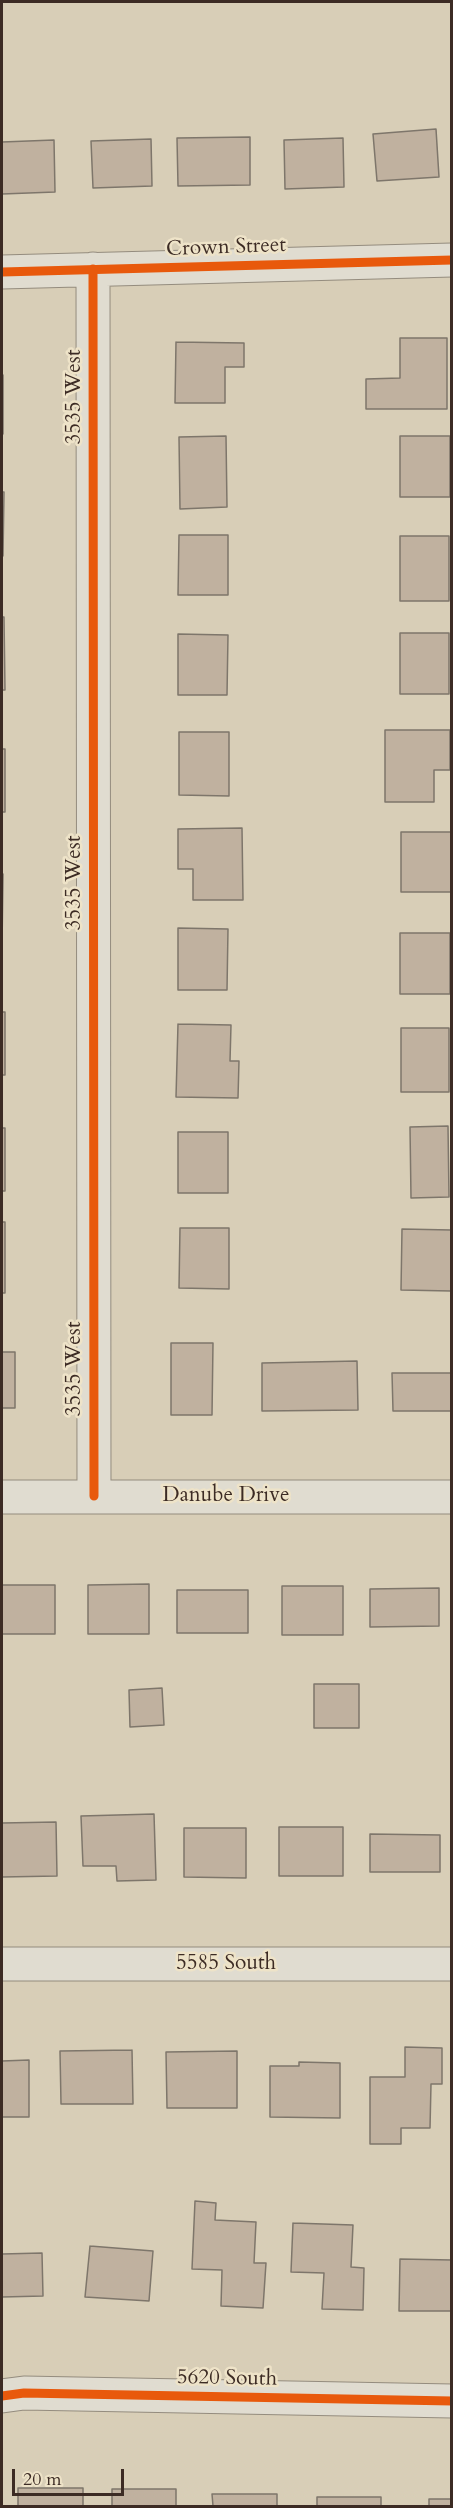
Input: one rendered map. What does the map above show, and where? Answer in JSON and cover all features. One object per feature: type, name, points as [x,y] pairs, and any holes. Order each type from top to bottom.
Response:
[{"type":"street","name":"Crown Street","points":[[2,272],[452,260]]},
{"type":"street","name":"3535 West","points":[[93,269],[93,1496]]},
{"type":"street","name":"Danube Drive","points":[[2,1497],[452,1497]]},
{"type":"street","name":"5585 South","points":[[2,1964],[452,1964]]},
{"type":"street","name":"5620 South","points":[[2,2396],[24,2392],[452,2401]]},
{"type":"building","points":[[436,129],[439,177],[377,181],[373,134]]},
{"type":"building","points":[[250,137],[250,185],[178,186],[177,138]]},
{"type":"building","points":[[343,138],[344,187],[285,189],[284,140]]},
{"type":"building","points":[[151,139],[152,186],[93,188],[91,141]]},
{"type":"building","points":[[54,140],[55,192],[2,194],[2,142]]},
{"type":"building","points":[[400,338],[447,338],[447,409],[366,409],[366,379],[400,378]]},
{"type":"building","points":[[176,342],[244,343],[244,367],[225,367],[225,403],[175,403]]},
{"type":"building","points":[[3,375],[3,434],[2,434]]},
{"type":"building","points":[[226,436],[227,507],[180,509],[179,437]]},
{"type":"building","points":[[400,436],[450,436],[450,497],[400,497]]},
{"type":"building","points":[[2,492],[4,492],[3,556],[2,556]]},
{"type":"building","points":[[179,535],[228,535],[228,595],[178,595]]},
{"type":"building","points":[[400,536],[449,536],[449,601],[400,601]]},
{"type":"building","points":[[2,617],[4,617],[5,690],[2,690]]},
{"type":"building","points":[[400,633],[449,633],[449,694],[400,694]]},
{"type":"building","points":[[178,634],[228,635],[227,695],[178,695]]},
{"type":"building","points":[[385,730],[450,730],[450,770],[434,770],[434,802],[385,802]]},
{"type":"building","points":[[179,732],[229,732],[229,796],[179,795]]},
{"type":"building","points":[[2,749],[5,749],[5,812],[2,812]]},
{"type":"building","points":[[242,828],[243,900],[193,900],[193,869],[178,869],[178,829]]},
{"type":"building","points":[[401,832],[451,832],[451,892],[401,892]]},
{"type":"building","points":[[2,874],[3,874],[2,947]]},
{"type":"building","points":[[178,928],[228,929],[227,990],[178,990]]},
{"type":"building","points":[[400,933],[450,933],[450,994],[400,994]]},
{"type":"building","points":[[2,1012],[5,1012],[5,1075],[2,1075]]},
{"type":"building","points":[[178,1024],[231,1025],[230,1061],[239,1061],[238,1098],[176,1097]]},
{"type":"building","points":[[401,1028],[449,1028],[449,1092],[401,1092]]},
{"type":"building","points":[[448,1126],[449,1197],[411,1198],[410,1127]]},
{"type":"building","points":[[2,1128],[5,1128],[5,1191],[2,1191]]},
{"type":"building","points":[[178,1132],[228,1132],[228,1193],[178,1193]]},
{"type":"building","points":[[2,1222],[5,1222],[5,1293],[2,1293]]},
{"type":"building","points":[[180,1228],[229,1228],[229,1289],[179,1288]]},
{"type":"building","points":[[402,1229],[451,1230],[451,1291],[401,1290]]},
{"type":"building","points":[[171,1343],[213,1343],[212,1415],[171,1415]]},
{"type":"building","points":[[2,1352],[15,1352],[15,1408],[2,1408]]},
{"type":"building","points":[[357,1361],[358,1410],[262,1411],[262,1363]]},
{"type":"building","points":[[392,1373],[452,1373],[452,1411],[393,1411]]},
{"type":"building","points":[[149,1584],[149,1634],[88,1634],[88,1585]]},
{"type":"building","points":[[2,1585],[55,1585],[55,1634],[2,1634]]},
{"type":"building","points":[[282,1586],[343,1586],[343,1635],[282,1635]]},
{"type":"building","points":[[439,1588],[439,1626],[370,1627],[370,1589]]},
{"type":"building","points":[[177,1590],[248,1590],[248,1633],[177,1633]]},
{"type":"building","points":[[314,1684],[359,1684],[359,1728],[314,1728]]},
{"type":"building","points":[[162,1688],[164,1725],[130,1727],[129,1690]]},
{"type":"building","points":[[154,1814],[156,1880],[117,1881],[116,1866],[83,1866],[81,1816]]},
{"type":"building","points":[[56,1822],[57,1876],[2,1877],[2,1823]]},
{"type":"building","points":[[279,1827],[343,1827],[343,1876],[279,1876]]},
{"type":"building","points":[[184,1828],[246,1828],[246,1878],[184,1877]]},
{"type":"building","points":[[370,1834],[440,1835],[440,1872],[370,1872]]},
{"type":"building","points":[[405,2047],[442,2048],[442,2084],[431,2084],[430,2128],[401,2128],[401,2144],[370,2144],[370,2077],[405,2077]]},
{"type":"building","points":[[132,2050],[133,2104],[61,2104],[60,2051]]},
{"type":"building","points":[[237,2051],[237,2108],[167,2108],[166,2052]]},
{"type":"building","points":[[29,2060],[29,2117],[2,2117],[2,2061]]},
{"type":"building","points":[[299,2062],[340,2063],[340,2118],[270,2117],[270,2066],[299,2066]]},
{"type":"building","points":[[195,2201],[216,2203],[215,2220],[256,2222],[254,2263],[266,2263],[263,2308],[221,2306],[222,2270],[192,2269]]},
{"type":"building","points":[[293,2223],[353,2225],[351,2267],[364,2268],[363,2310],[322,2309],[324,2273],[291,2272]]},
{"type":"building","points":[[90,2246],[153,2251],[149,2301],[85,2297]]},
{"type":"building","points":[[42,2253],[43,2296],[2,2297],[2,2254]]},
{"type":"building","points":[[400,2259],[452,2260],[452,2311],[399,2311]]},
{"type":"building","points":[[18,2488],[83,2488],[83,2506],[18,2506]]},
{"type":"building","points":[[112,2489],[176,2489],[176,2506],[112,2506]]},
{"type":"building","points":[[212,2494],[277,2494],[277,2506],[213,2506]]},
{"type":"building","points":[[317,2497],[381,2497],[381,2506],[317,2506]]},
{"type":"building","points":[[429,2499],[452,2499],[452,2506],[429,2506]]},
{"type":"cycle path","points":[[2,272],[452,260]]},
{"type":"cycle path","points":[[93,269],[94,1496]]},
{"type":"cycle path","points":[[2,2396],[24,2393],[452,2401]]}]
